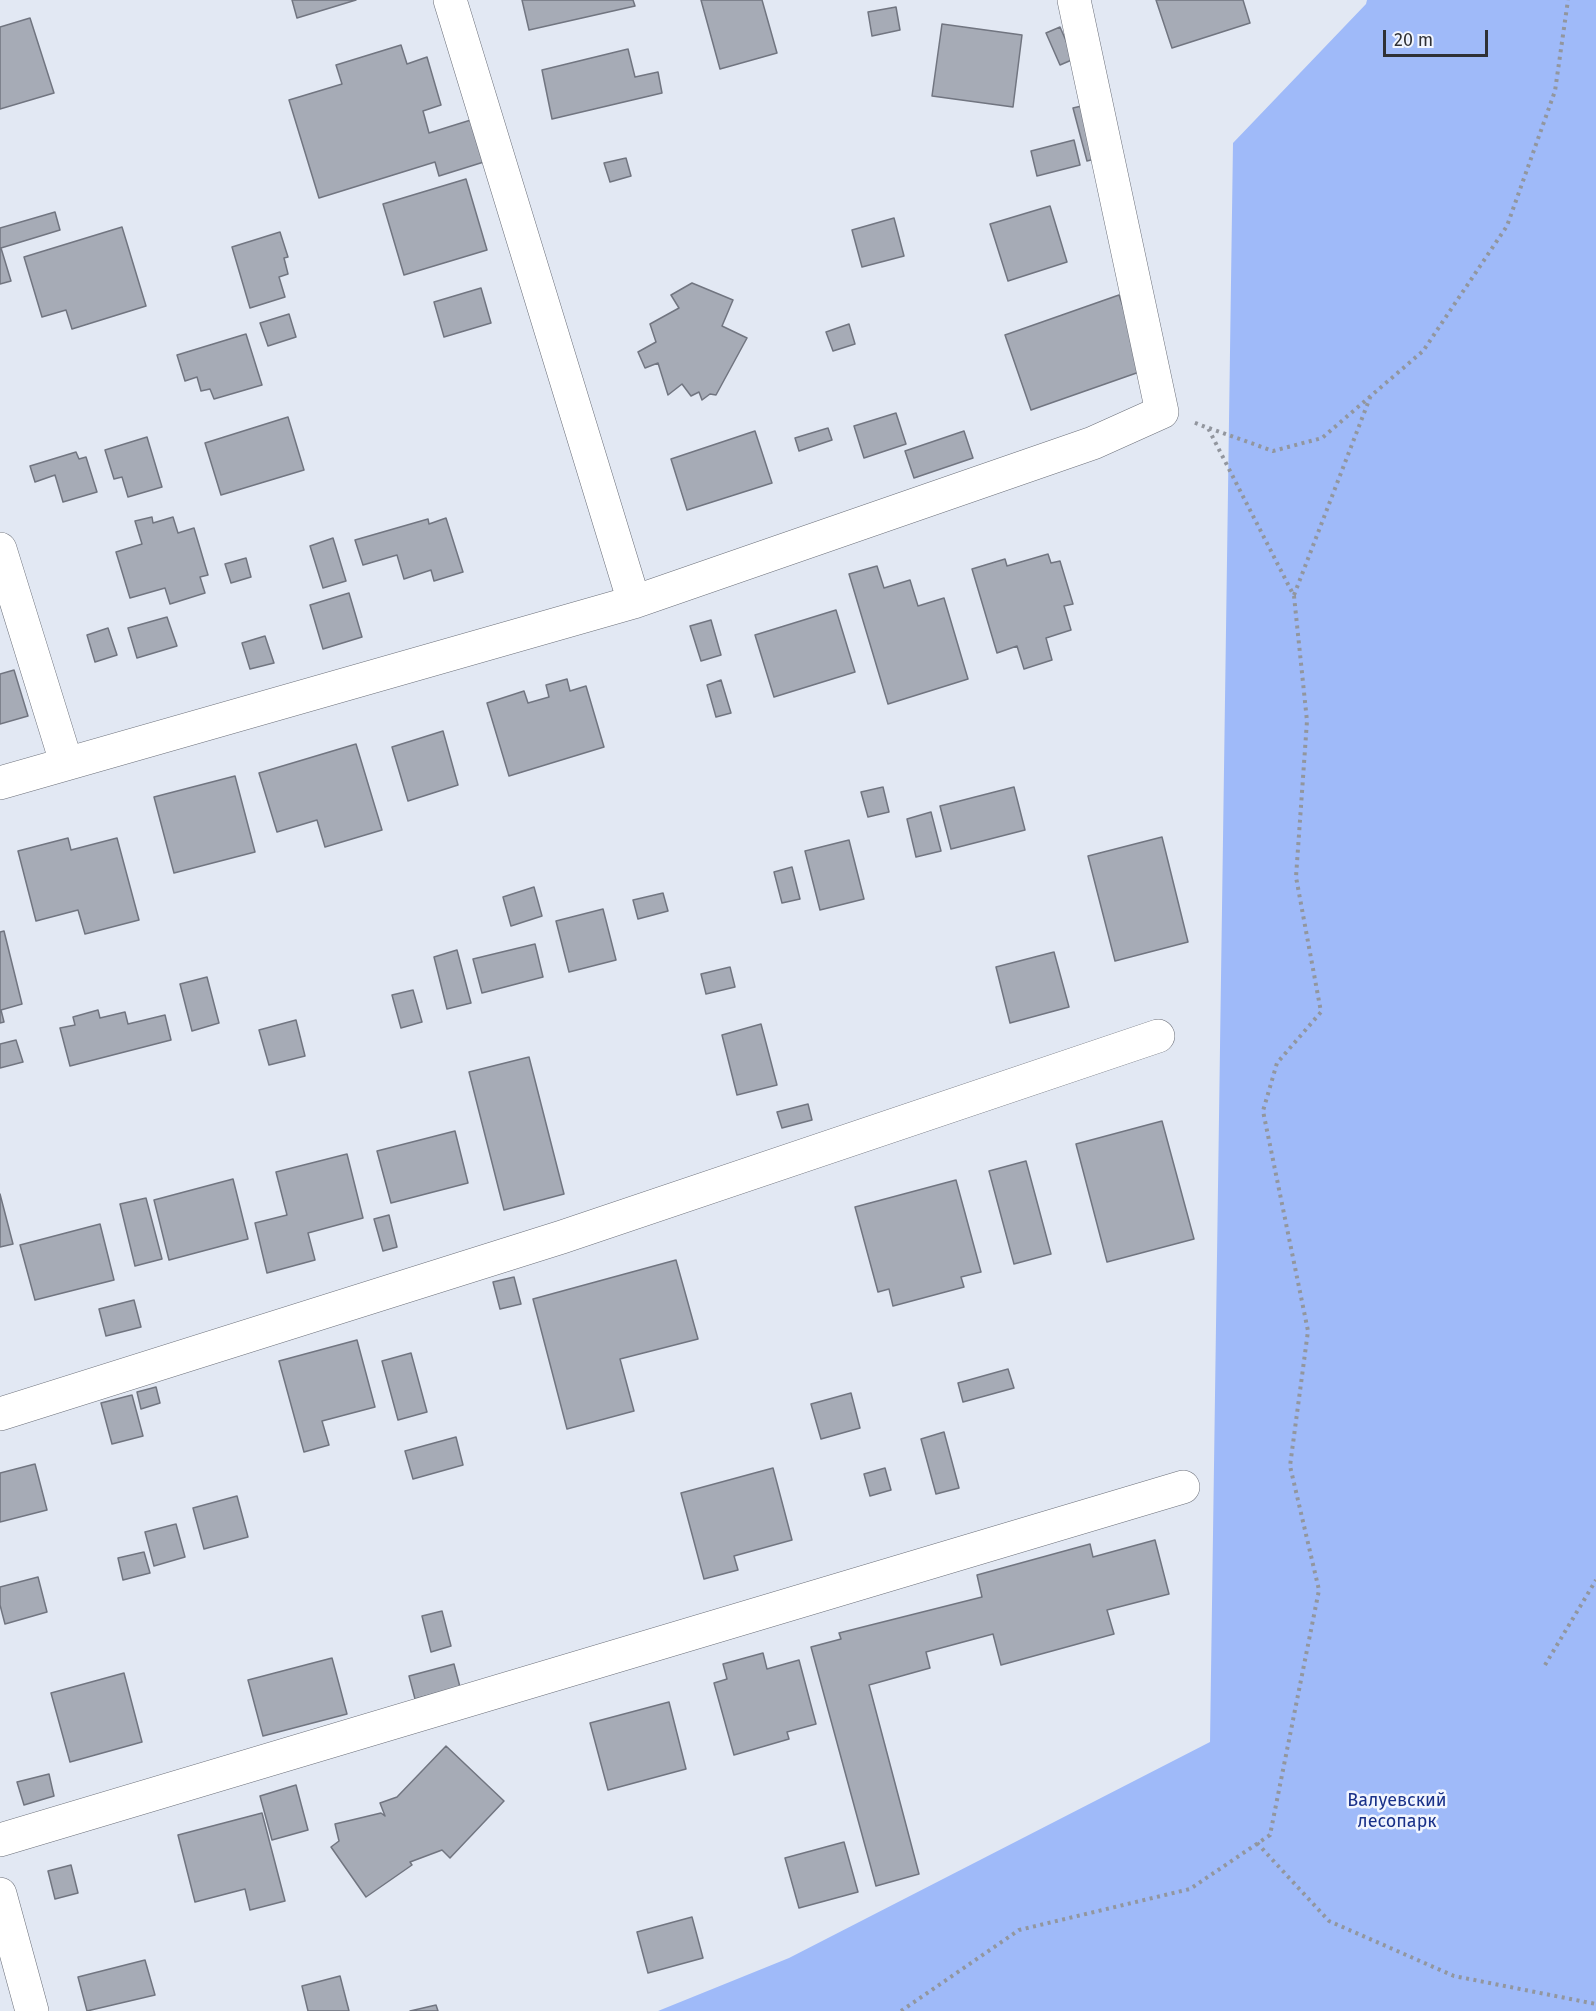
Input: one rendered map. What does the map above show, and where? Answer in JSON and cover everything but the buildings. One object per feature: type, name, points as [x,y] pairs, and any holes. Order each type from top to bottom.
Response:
[{"type":"street","points":[[450,0],[634,602]]},
{"type":"street","points":[[0,783],[66,762],[634,602],[1093,443],[1162,412],[1074,0]]},
{"type":"street","points":[[0,549],[66,762]]},
{"type":"street","points":[[0,1414],[562,1237],[1158,1036]]},
{"type":"street","points":[[0,1840],[1183,1487]]},
{"type":"street","points":[[0,1894],[32,2011]]},
{"type":"path","points":[[1162,412],[1273,451],[1322,438],[1423,351],[1507,226],[1555,91],[1568,0]]},
{"type":"path","points":[[1294,596],[1372,394]]},
{"type":"path","points":[[901,2011],[1019,1930],[1190,1889],[1270,1834],[1319,1590],[1290,1466],[1308,1330],[1263,1111],[1277,1063],[1322,1012],[1296,877],[1307,721],[1294,596],[1208,428]]},
{"type":"path","points":[[1545,1665],[1596,1580]]},
{"type":"path","points":[[1257,1844],[1329,1921],[1454,1976],[1596,2004]]},
{"type":"green space","name":"Валуевский лесопарк","points":[[1367,0],[1596,0],[1596,2011],[658,2011],[789,1958],[1210,1742],[1233,143],[1366,4]]}]
